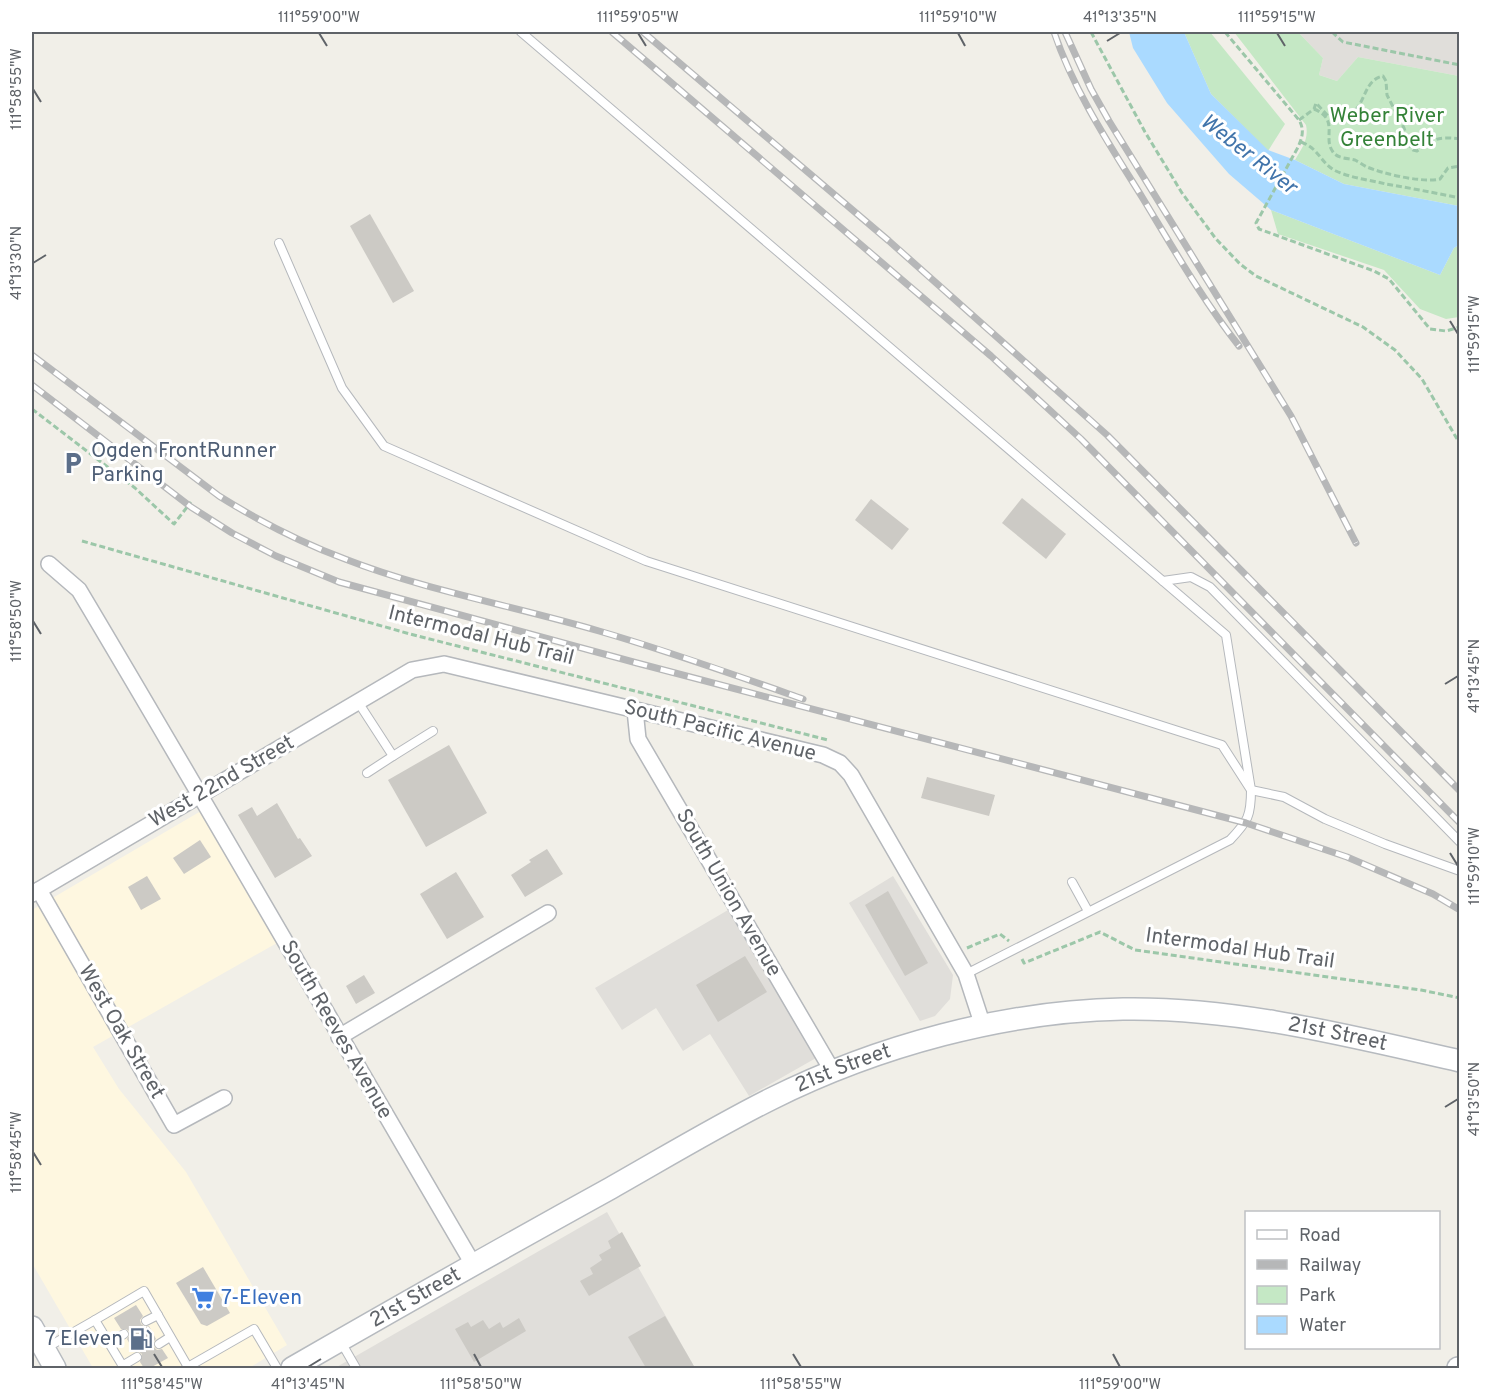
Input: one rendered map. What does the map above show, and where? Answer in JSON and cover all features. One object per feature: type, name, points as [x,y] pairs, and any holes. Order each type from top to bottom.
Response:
[{"type":"main road","name":"21st Street","points":[[292,1368],[473,1264],[771,1099],[833,1072],[907,1046],[983,1026],[1052,1014],[1124,1009],[1191,1011],[1258,1018],[1328,1031],[1460,1061]]},
{"type":"main road","points":[[36,1337],[56,1368]]},
{"type":"street","name":"South Reeves Avenue","points":[[49,564],[79,590],[201,795],[339,1037],[473,1264]]},
{"type":"street","name":"South Pacific Avenue","points":[[412,670],[444,664],[824,755],[840,763],[851,775],[966,974],[983,1026]]},
{"type":"street","name":"West 22nd Street","points":[[35,892],[412,670]]},
{"type":"street","name":"South Union Avenue","points":[[635,710],[638,739],[833,1072]]},
{"type":"street","name":"West Oak Street","points":[[35,892],[174,1125],[224,1098]]},
{"type":"street","points":[[339,1037],[548,914]]},
{"type":"lane","points":[[521,32],[1226,635],[1251,790],[1251,811],[1246,823],[1230,840],[966,974]]},
{"type":"lane","points":[[279,243],[342,388],[384,446],[646,561],[1221,745],[1251,790],[1284,797],[1325,819],[1460,871]]},
{"type":"lane","points":[[1163,581],[1191,577],[1210,587],[1460,842]]},
{"type":"lane","points":[[358,702],[393,756]]},
{"type":"lane","points":[[367,772],[433,731]]},
{"type":"lane","points":[[1071,882],[1088,911]]},
{"type":"lane","points":[[36,1337],[95,1320],[144,1292],[187,1368],[254,1329],[278,1368]]},
{"type":"lane","points":[[146,1321],[158,1315]]},
{"type":"lane","points":[[95,1320],[123,1367],[137,1357]]},
{"type":"lane","points":[[109,1343],[124,1334]]},
{"type":"lane","points":[[159,1344],[171,1337]]},
{"type":"lane","points":[[340,1341],[356,1368]]},
{"type":"path","points":[[1091,32],[1145,132],[1182,193],[1216,239],[1240,264],[1256,276],[1363,327],[1395,350],[1422,379],[1460,444]]},
{"type":"path","points":[[1225,32],[1299,120],[1303,128],[1301,142],[1256,223],[1260,229],[1374,271],[1389,279],[1430,329],[1446,331],[1460,327]]},
{"type":"path","points":[[1332,32],[1343,42],[1460,65]]},
{"type":"path","points":[[1299,120],[1314,109],[1317,103],[1328,116],[1347,116],[1358,109],[1372,82],[1383,76],[1386,81],[1387,95],[1413,150],[1417,151],[1440,137],[1460,139]]},
{"type":"path","points":[[1314,109],[1321,112],[1328,121],[1330,146],[1336,156],[1356,160],[1382,172],[1421,180],[1440,179],[1448,168],[1460,166]]},
{"type":"path","points":[[1301,142],[1320,154],[1325,163],[1337,171],[1366,180],[1460,198]]},
{"type":"path","points":[[32,409],[135,488],[174,524],[191,502]]},
{"type":"path","name":"Intermodal Hub Trail","points":[[82,541],[410,634],[814,735],[825,738],[833,744]]},
{"type":"path","name":"Intermodal Hub Trail","points":[[1024,963],[1100,932],[1135,950],[1421,990],[1460,998]]},
{"type":"path","points":[[952,951],[976,945],[1000,934],[1010,943]]},
{"type":"shaded area","points":[[1298,32],[1459,32],[1459,76],[1358,57],[1337,81],[1319,75],[1323,58]]},
{"type":"shaded area","points":[[201,811],[277,943],[93,1047],[119,1089],[186,1172],[287,1345],[249,1368],[93,1368],[32,1263],[32,910]]},
{"type":"shaded area","points":[[893,876],[953,975],[950,999],[935,1016],[920,1021],[849,903]]},
{"type":"shaded area","points":[[728,910],[816,1058],[749,1096],[710,1034],[683,1051],[656,1008],[622,1030],[595,988]]},
{"type":"shaded area","points":[[607,1212],[695,1368],[335,1368]]},
{"type":"green space","name":"Weber River Greenbelt","points":[[1184,32],[1210,32],[1285,124],[1268,151],[1211,94]]},
{"type":"green space","name":"Weber River Greenbelt","points":[[1234,32],[1298,32],[1323,58],[1319,75],[1337,81],[1358,57],[1459,76],[1459,206],[1344,184],[1295,160],[1306,139],[1306,125]]},
{"type":"green space","points":[[1271,210],[1440,275],[1454,248],[1459,245],[1459,317],[1446,319],[1420,309],[1384,270],[1278,234]]},
{"type":"water","name":"Weber River","points":[[1129,32],[1184,32],[1211,94],[1268,150],[1295,160],[1344,184],[1459,206],[1459,245],[1454,248],[1440,275],[1271,210],[1229,174],[1167,103],[1133,48]]},
{"type":"building","points":[[370,214],[414,291],[393,303],[350,226]]},
{"type":"building","points":[[1022,498],[1066,534],[1046,559],[1002,523]]},
{"type":"building","points":[[871,499],[909,529],[892,550],[855,520]]},
{"type":"building","points":[[449,745],[487,813],[426,847],[388,780]]},
{"type":"building","points":[[927,777],[995,795],[989,816],[921,798]]},
{"type":"building","points":[[277,803],[298,839],[300,838],[312,856],[275,878],[238,815],[252,807],[257,816]]},
{"type":"building","points":[[200,840],[211,857],[184,874],[173,858]]},
{"type":"building","points":[[547,849],[563,874],[525,897],[511,875]]},
{"type":"building","points":[[456,872],[484,917],[447,939],[420,894]]},
{"type":"building","points":[[147,876],[161,899],[141,910],[128,887]]},
{"type":"building","points":[[888,891],[928,963],[905,976],[865,905]]},
{"type":"building","points":[[745,956],[767,992],[718,1022],[696,985]]},
{"type":"building","points":[[364,975],[375,993],[356,1004],[346,986]]},
{"type":"building","points":[[622,1232],[641,1266],[589,1296],[580,1281],[593,1274],[590,1268],[602,1260],[599,1255],[611,1248],[608,1241]]},
{"type":"building","name":"7-Eleven","points":[[203,1267],[230,1313],[207,1326],[201,1324],[176,1283]]},
{"type":"building","name":"7 Eleven","points":[[136,1305],[143,1316],[140,1320],[141,1324],[145,1327],[149,1326],[156,1339],[153,1342],[154,1347],[157,1350],[162,1349],[168,1358],[150,1368],[144,1368],[140,1362],[142,1354],[134,1352],[127,1339],[129,1331],[121,1329],[114,1318]]},
{"type":"building","points":[[665,1316],[695,1368],[646,1368],[628,1337]]},
{"type":"building","points":[[519,1318],[526,1331],[474,1362],[455,1329],[468,1322],[471,1327],[483,1320],[489,1329],[500,1322],[503,1328]]},
{"type":"railway","points":[[612,32],[991,356],[1081,439],[1460,823]]},
{"type":"railway","points":[[643,32],[889,241],[1107,435],[1460,791]]},
{"type":"railway","points":[[1054,32],[1082,96],[1105,137],[1188,273],[1239,346]]},
{"type":"railway","points":[[1065,32],[1091,89],[1109,121],[1291,416],[1356,543]]},
{"type":"railway","points":[[32,355],[219,496],[312,546],[407,580],[625,639],[803,699]]},
{"type":"railway","points":[[32,385],[191,507],[232,533],[276,556],[339,582],[1246,823],[1347,857],[1433,894],[1460,910]]},
{"type":"place","name":"Ogden FrontRunner Parking","points":[[73,463]]},
{"type":"place","name":"7-Eleven","points":[[203,1298]]},
{"type":"place","name":"7 Eleven","points":[[141,1339]]}]
